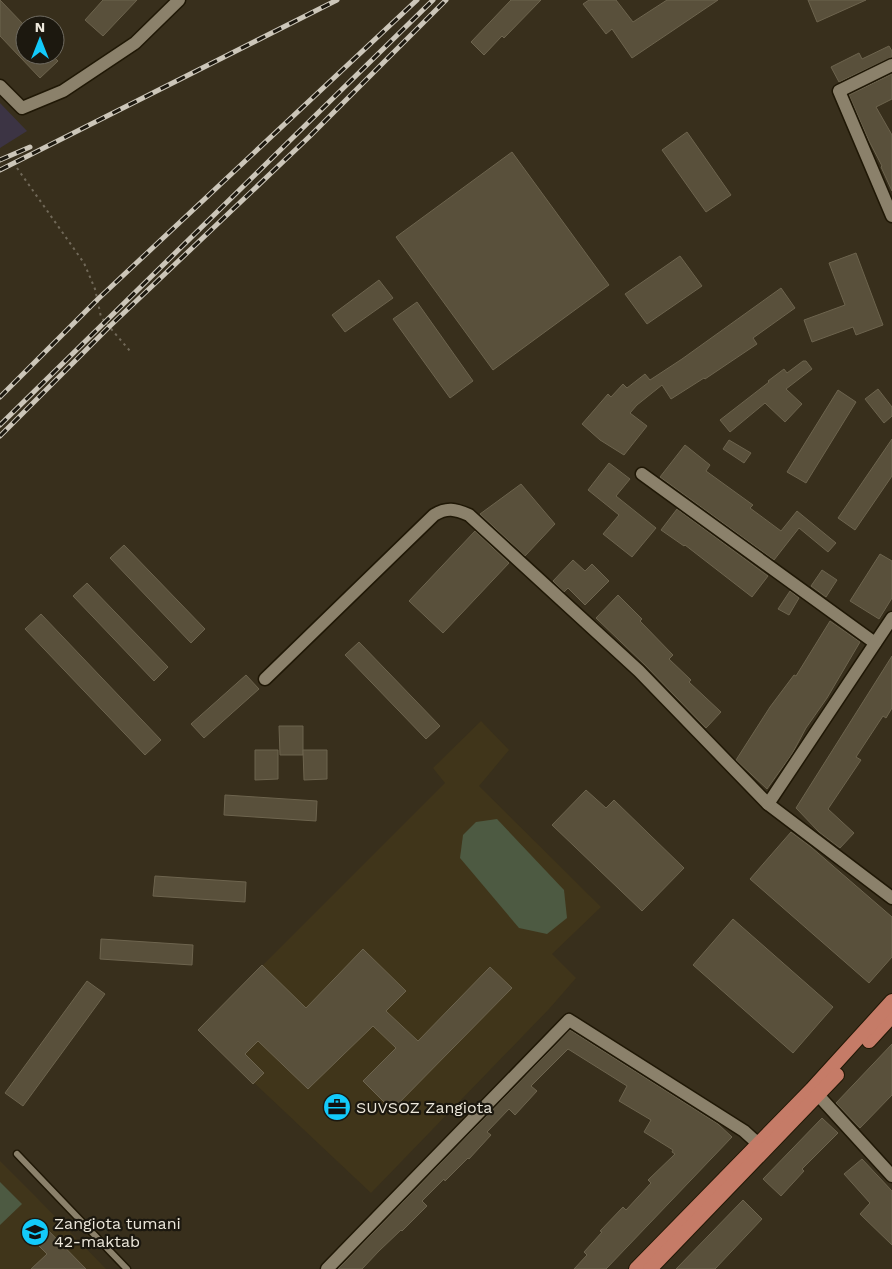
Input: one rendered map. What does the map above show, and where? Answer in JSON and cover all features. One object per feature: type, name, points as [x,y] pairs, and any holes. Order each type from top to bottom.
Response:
[{"type":"main road","points":[[650,1269],[892,1001]]},
{"type":"main road","points":[[636,1269],[762,1147],[819,1096],[892,1016]]},
{"type":"street","points":[[0,86],[22,108],[64,91],[135,43],[179,0]]},
{"type":"street","points":[[892,65],[839,91],[892,216]]},
{"type":"street","points":[[642,474],[875,643]]},
{"type":"street","points":[[266,679],[434,516],[443,510],[455,509],[469,516],[638,671],[768,804],[892,898]]},
{"type":"street","points":[[768,804],[892,618]]},
{"type":"street","points":[[327,1269],[568,1020],[744,1131],[762,1147]]},
{"type":"street","points":[[819,1096],[892,1176]]},
{"type":"lane","points":[[17,1154],[127,1269]]},
{"type":"path","points":[[17,168],[84,262],[95,289],[102,317],[130,351]]},
{"type":"shaded area","points":[[0,103],[27,131],[0,148]]},
{"type":"shaded area","points":[[481,721],[509,750],[479,786],[601,907],[552,954],[576,978],[549,1009],[371,1193],[198,1030],[445,783],[433,768]]},
{"type":"shaded area","name":"Zangiota tumani 42-maktab","points":[[0,1161],[35,1196],[106,1269],[0,1269]]},
{"type":"green space","points":[[497,819],[564,890],[567,918],[547,934],[519,928],[460,858],[463,835],[476,822]]},
{"type":"green space","points":[[0,1182],[22,1204],[0,1225]]},
{"type":"building","points":[[0,0],[15,16],[15,52],[0,36]]},
{"type":"building","points":[[103,0],[137,0],[103,36],[85,20]]},
{"type":"building","points":[[511,0],[541,0],[504,38],[502,36],[484,55],[471,42]]},
{"type":"building","points":[[589,0],[616,0],[633,22],[667,0],[718,0],[632,58],[612,29],[606,34],[583,4]]},
{"type":"building","points":[[808,0],[866,0],[817,22]]},
{"type":"building","points":[[889,46],[892,51],[892,57],[839,82],[831,67],[859,53],[862,59]]},
{"type":"building","points":[[28,65],[54,65],[40,78]]},
{"type":"building","points":[[892,74],[892,99],[876,107],[892,135],[892,191],[849,95]]},
{"type":"building","points":[[687,132],[731,195],[706,212],[662,150]]},
{"type":"building","points":[[512,152],[609,285],[493,370],[396,237]]},
{"type":"building","points":[[856,253],[883,325],[856,335],[853,327],[812,342],[804,320],[845,305],[829,263]]},
{"type":"building","points":[[680,256],[702,286],[647,324],[625,294]]},
{"type":"building","points":[[379,280],[393,298],[345,332],[332,315]]},
{"type":"building","points":[[781,288],[795,308],[753,338],[757,344],[671,399],[662,385],[637,405],[630,413],[647,426],[624,455],[600,440],[582,424],[608,394],[611,397],[623,384],[627,388],[645,374],[650,380]]},
{"type":"building","points":[[417,302],[473,381],[450,398],[393,319]]},
{"type":"building","points":[[803,361],[806,361],[812,369],[786,389],[802,404],[785,422],[765,403],[730,432],[720,420],[784,369],[787,373]]},
{"type":"building","points":[[878,389],[892,407],[892,416],[884,423],[865,399]]},
{"type":"building","points":[[838,390],[856,402],[806,483],[787,472]]},
{"type":"building","points":[[892,439],[892,476],[855,530],[838,518]]},
{"type":"building","points":[[729,440],[751,453],[744,463],[723,449]]},
{"type":"building","points":[[685,445],[710,465],[706,471],[753,505],[750,508],[781,531],[797,511],[836,543],[828,552],[799,528],[774,560],[660,477]]},
{"type":"building","points":[[609,463],[630,479],[616,496],[656,528],[632,557],[603,534],[619,515],[588,490]]},
{"type":"building","points":[[521,484],[555,524],[525,556],[480,514]]},
{"type":"building","points":[[677,509],[768,576],[752,597],[685,545],[661,530]]},
{"type":"building","points":[[475,531],[509,563],[443,633],[409,601]]},
{"type":"building","points":[[124,545],[205,629],[191,643],[110,558]]},
{"type":"building","points":[[880,554],[892,561],[892,598],[879,619],[850,601]]},
{"type":"building","points":[[573,560],[585,571],[592,564],[609,581],[585,605],[568,588],[564,592],[553,581]]},
{"type":"building","points":[[822,570],[837,580],[826,597],[811,586]]},
{"type":"building","points":[[87,583],[168,667],[154,681],[73,596]]},
{"type":"building","points":[[790,591],[799,598],[789,615],[778,609]]},
{"type":"building","points":[[618,595],[673,655],[669,659],[691,680],[689,682],[721,712],[706,728],[596,618]]},
{"type":"building","points":[[41,614],[161,740],[145,755],[25,629]]},
{"type":"building","points":[[830,621],[860,642],[827,698],[806,728],[792,754],[767,789],[736,760],[770,707],[794,675],[796,676]]},
{"type":"building","points":[[359,642],[440,726],[426,739],[345,655]]},
{"type":"building","points":[[892,656],[892,708],[886,718],[883,716],[856,757],[861,760],[828,809],[854,833],[840,848],[819,832],[796,808]]},
{"type":"building","points":[[246,675],[259,689],[204,738],[191,724]]},
{"type":"building","points":[[279,726],[303,726],[303,755],[280,755]]},
{"type":"building","points":[[255,750],[278,750],[278,779],[255,780]]},
{"type":"building","points":[[303,750],[327,750],[327,779],[304,780]]},
{"type":"building","points":[[586,790],[606,808],[614,800],[684,868],[642,911],[552,825]]},
{"type":"building","points":[[225,795],[317,801],[316,821],[224,815]]},
{"type":"building","points":[[791,832],[892,917],[892,957],[869,983],[750,879]]},
{"type":"building","points":[[155,876],[246,882],[245,902],[153,896]]},
{"type":"building","points":[[733,919],[833,1007],[793,1053],[693,965]]},
{"type":"building","points":[[101,939],[193,945],[192,965],[100,959]]},
{"type":"building","points":[[363,949],[406,991],[386,1011],[418,1041],[490,967],[512,988],[392,1110],[363,1081],[396,1048],[373,1026],[308,1089],[258,1041],[245,1054],[264,1073],[253,1084],[198,1030],[262,965],[306,1008]]},
{"type":"building","points":[[87,981],[105,994],[23,1106],[5,1093]]},
{"type":"building","points":[[570,1030],[718,1124],[732,1137],[606,1269],[574,1269],[587,1255],[584,1252],[602,1232],[600,1231],[623,1207],[626,1210],[651,1183],[648,1180],[675,1154],[672,1152],[673,1150],[644,1132],[651,1120],[619,1101],[627,1086],[568,1049],[531,1086],[537,1091],[515,1115],[509,1109],[487,1132],[491,1135],[469,1159],[445,1181],[444,1179],[422,1201],[427,1206],[402,1231],[362,1269],[338,1269]]},
{"type":"building","points":[[892,1044],[892,1095],[860,1128],[836,1103]]},
{"type":"building","points":[[822,1118],[838,1133],[802,1169],[804,1171],[781,1196],[763,1179]]},
{"type":"building","points":[[862,1159],[892,1191],[892,1245],[860,1214],[870,1203],[844,1174]]},
{"type":"building","points":[[743,1200],[762,1219],[715,1269],[676,1269]]},
{"type":"building","points":[[42,1224],[86,1269],[31,1269],[47,1254],[29,1236]]},
{"type":"railway","points":[[0,170],[337,0]]},
{"type":"railway","points":[[0,397],[98,299],[417,0]]},
{"type":"railway","points":[[0,425],[433,0]]},
{"type":"railway","points":[[0,436],[110,326],[309,137],[446,0]]},
{"type":"railway","points":[[0,160],[30,147]]},
{"type":"place","name":"SUVSOZ Zangiota","points":[[337,1107]]},
{"type":"place","name":"Zangiota tumani 42-maktab","points":[[35,1232]]}]
